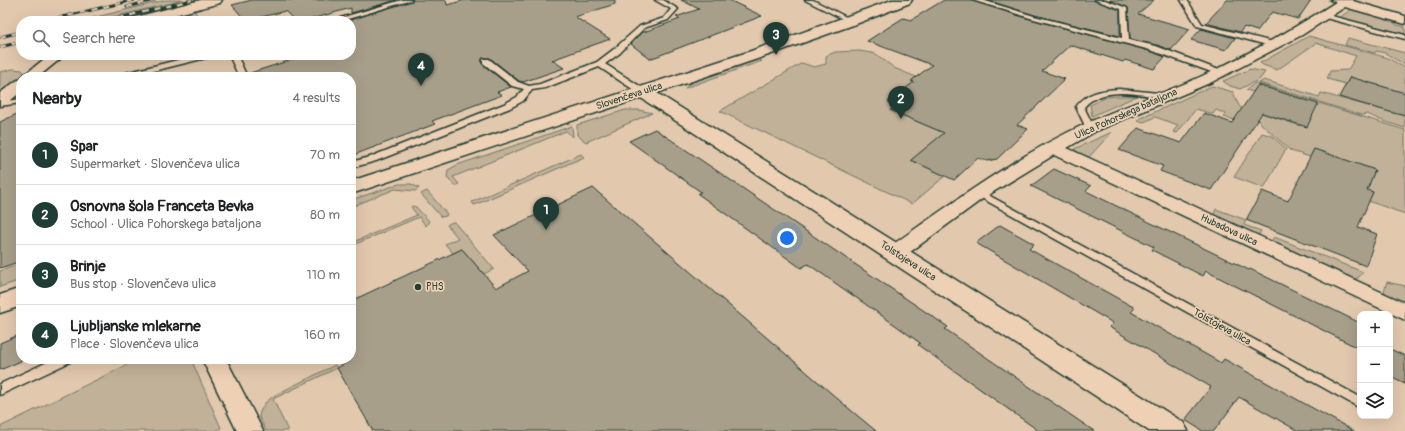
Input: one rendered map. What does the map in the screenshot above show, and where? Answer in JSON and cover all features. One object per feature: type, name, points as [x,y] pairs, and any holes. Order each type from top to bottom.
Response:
[{"type":"street","points":[[156,16],[216,0]]},
{"type":"street","name":"Slovenčeva ulica","points":[[356,186],[643,92],[851,21],[905,0]]},
{"type":"street","points":[[1342,1],[1405,20]]},
{"type":"street","name":"Ulica Pohorskega bataljona","points":[[895,253],[978,193],[1025,164],[1090,128],[1220,72],[1274,45],[1324,16],[1342,1]]},
{"type":"street","points":[[36,72],[51,60]]},
{"type":"street","points":[[0,102],[16,88]]},
{"type":"street","name":"Tolstojeva ulica","points":[[643,92],[1172,431]]},
{"type":"street","name":"Hubadova ulica","points":[[1054,148],[1405,312]]},
{"type":"street","points":[[0,304],[16,299]]},
{"type":"street","points":[[216,364],[250,431]]},
{"type":"lane","points":[[351,16],[409,0]]},
{"type":"lane","points":[[486,61],[515,84],[529,88],[542,86],[600,64],[617,51],[642,27],[666,19],[675,9],[658,0]]},
{"type":"lane","points":[[808,0],[851,21]]},
{"type":"lane","points":[[975,0],[1152,48],[1220,72]]},
{"type":"lane","points":[[1098,0],[1124,8],[1126,42]]},
{"type":"lane","points":[[1184,0],[1199,25],[1274,45]]},
{"type":"lane","points":[[1324,16],[1405,37]]},
{"type":"lane","points":[[140,72],[187,60]]},
{"type":"lane","points":[[235,60],[241,72]]},
{"type":"lane","points":[[600,64],[643,92]]},
{"type":"lane","points":[[356,164],[373,159],[507,106],[520,99],[529,88]]},
{"type":"lane","points":[[1090,128],[1080,108],[1083,101],[1103,93],[1122,91],[1165,96]]},
{"type":"lane","points":[[0,102],[16,100]]},
{"type":"lane","name":"Tolstojeva ulica","points":[[978,193],[1357,401]]},
{"type":"lane","points":[[0,390],[55,364]]},
{"type":"shaded area","points":[[166,0],[184,0],[117,16],[100,16]]},
{"type":"shaded area","points":[[1353,8],[1385,16],[1397,25],[1405,27],[1405,36],[1339,18]]},
{"type":"shaded area","points":[[194,10],[197,15],[193,16],[172,16]]},
{"type":"shaded area","points":[[1309,36],[1388,58],[1405,68],[1405,93],[1350,77],[1346,84],[1327,79],[1330,71],[1348,70],[1356,56],[1316,43],[1277,70],[1260,63]]},
{"type":"shaded area","points":[[1348,38],[1405,53],[1405,65],[1385,53],[1376,51],[1375,53],[1345,45]]},
{"type":"shaded area","points":[[860,51],[876,54],[894,68],[916,77],[911,81],[914,82],[888,101],[897,105],[890,110],[944,133],[911,160],[945,176],[912,204],[720,111],[802,63],[814,67],[826,64],[826,56],[835,52]]},
{"type":"shaded area","points":[[759,59],[762,61],[685,88],[692,82]]},
{"type":"shaded area","points":[[13,69],[22,70],[24,72],[16,72],[16,80],[0,93],[0,72]]},
{"type":"shaded area","points":[[1250,69],[1265,72],[1260,79],[1240,89],[1230,86],[1223,81]]},
{"type":"shaded area","points":[[1264,80],[1319,97],[1321,93],[1403,115],[1405,111],[1405,128],[1367,114],[1361,115],[1259,83]]},
{"type":"shaded area","points":[[1255,83],[1405,130],[1405,214],[1300,177],[1301,174],[1364,196],[1371,197],[1373,192],[1367,190],[1375,170],[1314,149],[1310,157],[1291,151],[1243,107],[1301,126],[1303,124],[1258,85],[1253,92],[1246,90]]},
{"type":"shaded area","points":[[1212,86],[1233,92],[1239,106],[1247,114],[1241,122],[1224,117],[1226,114],[1216,110],[1213,114],[1196,109],[1177,133],[1173,132],[1178,125],[1155,117],[1144,122],[1137,120]]},
{"type":"shaded area","points":[[1137,96],[1092,116],[1090,105],[1107,97]]},
{"type":"shaded area","points":[[625,110],[639,110],[652,113],[586,142],[577,135],[577,125]]},
{"type":"shaded area","points":[[572,126],[573,137],[566,131],[453,177],[459,184],[455,186],[447,178],[448,170],[457,165]]},
{"type":"shaded area","points":[[1112,132],[1088,158],[1082,156],[1074,149]]},
{"type":"shaded area","points":[[1262,133],[1272,136],[1286,149],[1264,188],[1234,177]]},
{"type":"shaded area","points":[[581,154],[584,157],[477,204],[474,205],[472,202]]},
{"type":"shaded area","points":[[399,184],[411,184],[419,188],[415,191],[395,189],[356,205],[356,198]]},
{"type":"shaded area","points":[[427,191],[447,214],[446,216],[441,217],[421,194]]},
{"type":"shaded area","points":[[411,207],[416,207],[429,221],[426,226],[419,217],[356,244],[356,241],[417,215]]},
{"type":"shaded area","points":[[1216,209],[1246,220],[1244,225],[1261,231],[1258,236],[1214,217]]},
{"type":"shaded area","points":[[454,222],[494,269],[484,274],[462,249],[453,253],[445,244],[458,238],[447,225]]},
{"type":"shaded area","points":[[1274,237],[1363,272],[1358,278],[1349,279],[1271,242]]},
{"type":"shaded area","points":[[16,266],[16,282],[0,287],[0,271]]},
{"type":"shaded area","points":[[1387,282],[1405,286],[1405,306],[1388,296],[1384,291]]},
{"type":"shaded area","points":[[129,364],[193,364],[221,428],[215,431],[0,431],[0,427]]},
{"type":"shaded area","points":[[335,365],[337,368],[273,399],[288,431],[266,431],[259,417],[265,403],[275,395]]},
{"type":"building","points":[[252,0],[397,0],[351,13],[351,8],[322,16],[290,16],[285,11],[266,16],[242,16],[232,5]]},
{"type":"building","points":[[413,0],[446,0],[447,5],[465,0],[615,0],[615,4],[575,17],[610,39],[552,60],[564,68],[523,82],[519,81],[490,58],[483,58],[482,64],[511,87],[497,92],[502,95],[432,121],[435,124],[356,154],[356,72],[253,72],[291,60],[356,60],[356,18]]},
{"type":"building","points":[[681,0],[729,0],[762,16],[650,59],[631,44],[641,33],[680,19],[676,17],[699,9]]},
{"type":"building","points":[[944,0],[971,0],[1030,19],[1150,51],[1165,57],[1154,69],[1125,60],[1123,62],[1070,45],[1042,71],[1065,79],[1017,125],[1028,129],[997,159],[987,161],[978,158],[954,180],[911,160],[944,133],[890,110],[897,105],[888,102],[914,82],[911,81],[932,65],[867,41],[903,18],[911,20]]},
{"type":"building","points":[[987,0],[1094,0],[1120,10],[1120,36],[1034,15]]},
{"type":"building","points":[[1109,0],[1154,0],[1138,14],[1190,29],[1171,50],[1130,39],[1128,8]]},
{"type":"building","points":[[1227,0],[1311,0],[1298,19],[1272,12],[1257,31],[1244,27],[1240,32],[1206,23]]},
{"type":"building","points":[[1201,29],[1235,38],[1226,50],[1191,40]]},
{"type":"building","points":[[1350,77],[1405,93],[1405,115],[1339,97]]},
{"type":"building","points":[[1258,85],[1318,104],[1307,127],[1262,113],[1211,190],[1160,171],[1163,166],[1119,150],[1138,128],[1181,143],[1204,113],[1232,123]]},
{"type":"building","points":[[16,114],[16,263],[0,268],[0,122]]},
{"type":"building","points":[[655,129],[948,327],[945,329],[1094,431],[1039,431],[918,345],[920,343],[898,327],[808,264],[801,268],[698,194],[701,192],[629,141]]},
{"type":"building","points":[[1314,149],[1375,170],[1367,190],[1373,192],[1358,227],[1377,234],[1366,266],[1246,220],[1262,191],[1288,201]]},
{"type":"building","points":[[1054,169],[1091,186],[1086,191],[1357,322],[1357,347],[1206,271],[1203,276],[1152,250],[1154,247],[1031,186]]},
{"type":"building","points":[[593,188],[876,431],[373,431],[337,368],[344,364],[356,364],[356,299],[462,249],[496,288],[528,271],[494,235]]},
{"type":"building","points":[[1000,225],[1034,244],[1029,249],[1135,308],[1131,312],[1221,363],[1224,359],[1354,431],[1298,431],[1239,397],[1214,431],[1203,431],[1185,420],[1211,387],[1109,327],[1113,323],[976,243]]},
{"type":"building","points":[[16,336],[16,363],[0,370],[0,343]]},
{"type":"building","points":[[1393,350],[1405,356],[1405,384],[1393,378]]},
{"type":"railway","points":[[66,16],[134,0]]},
{"type":"railway","points":[[127,7],[154,0]]},
{"type":"railway","points":[[127,16],[192,0]]},
{"type":"railway","points":[[0,37],[16,33]]},
{"type":"railway","points":[[0,47],[16,43]]},
{"type":"place","name":"Brinje","points":[[776,55]]},
{"type":"place","name":"Ljubljanske mlekarne","points":[[421,86]]},
{"type":"place","name":"Osnovna šola Franceta Bevka","points":[[901,119]]},
{"type":"place","name":"Spar","points":[[546,230]]},
{"type":"place","name":"PHS","points":[[418,287]]}]
